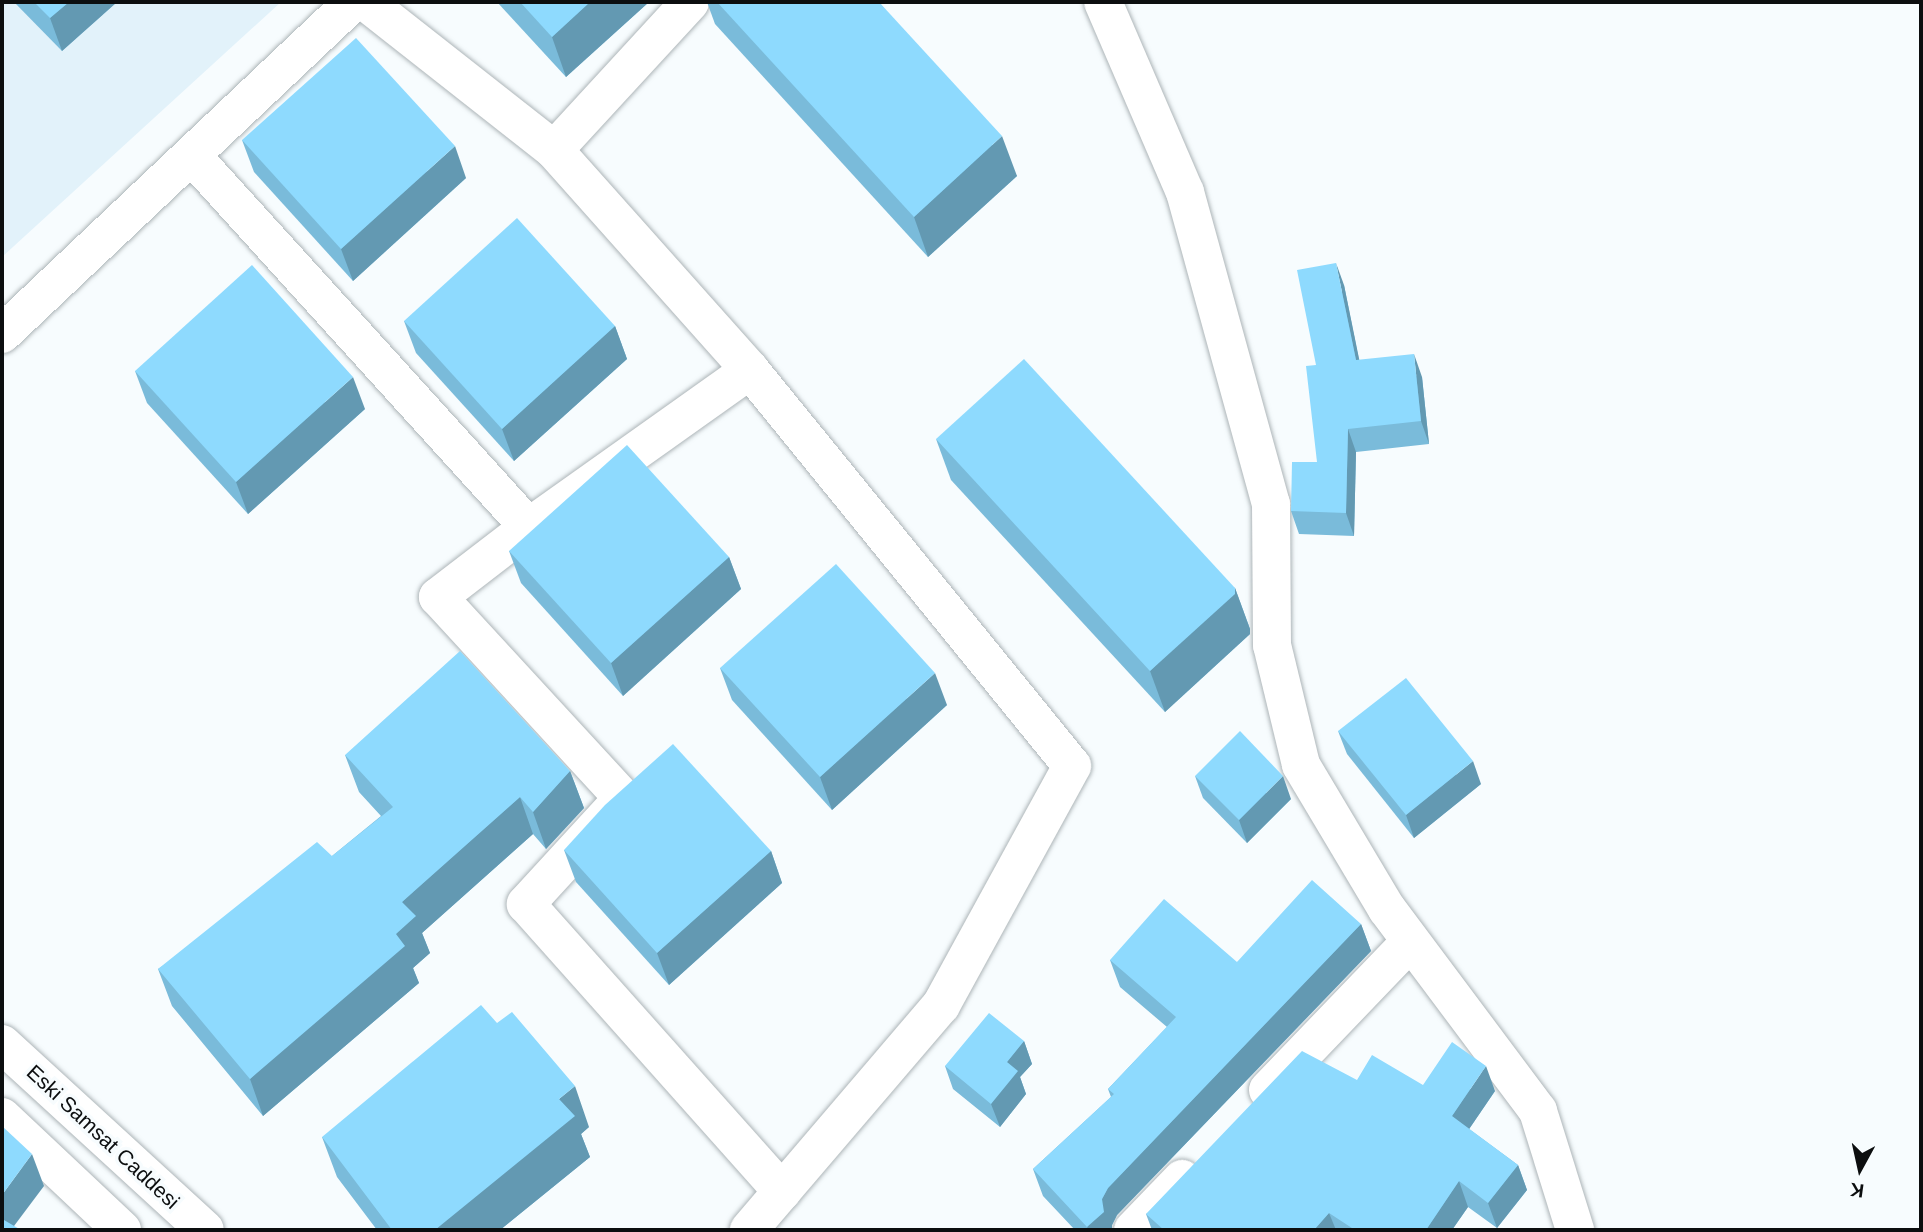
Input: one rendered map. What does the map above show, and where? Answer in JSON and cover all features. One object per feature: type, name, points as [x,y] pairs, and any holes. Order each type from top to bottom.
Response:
[{"type":"street","points":[[2,334],[193,157],[352,2]]},
{"type":"street","points":[[366,2],[554,150],[750,370],[1072,766],[941,1005],[749,1230]]},
{"type":"street","points":[[554,150],[690,2]]},
{"type":"street","points":[[1103,2],[1185,192],[1271,504],[1272,645],[1301,765],[1410,942],[1538,1111],[1575,1230]]},
{"type":"street","points":[[193,157],[529,527]]},
{"type":"street","points":[[750,370],[529,527],[438,597],[623,797],[526,904],[782,1191]]},
{"type":"street","points":[[1238,1121],[1410,942]]},
{"type":"street","name":"Eski Samsat Caddesi","points":[[2,1044],[205,1230]]},
{"type":"street","points":[[2,1117],[122,1230]]},
{"type":"street","points":[[1133,1230],[1209,1151]]},
{"type":"shaded area","points":[[2,2],[281,2],[2,257]]},
{"type":"building","points":[[34,2],[69,2],[50,18]]},
{"type":"building","points":[[520,2],[590,2],[552,37]]},
{"type":"building","points":[[717,2],[879,2],[1002,136],[914,217]]},
{"type":"building","points":[[356,38],[455,146],[341,249],[242,140]]},
{"type":"building","points":[[517,218],[615,326],[502,429],[404,321]]},
{"type":"building","points":[[1336,263],[1356,360],[1414,354],[1421,421],[1348,429],[1346,513],[1291,511],[1292,462],[1317,462],[1306,366],[1316,365],[1297,270]]},
{"type":"building","points":[[252,265],[353,377],[236,482],[135,371]]},
{"type":"building","points":[[1024,359],[1235,588],[1235,594],[1150,671],[936,439]]},
{"type":"building","points":[[627,445],[729,557],[611,663],[509,551]]},
{"type":"building","points":[[836,564],[935,673],[820,777],[720,668]]},
{"type":"building","points":[[460,651],[570,771],[533,812],[520,797],[402,902],[416,916],[396,934],[405,946],[250,1079],[158,969],[317,842],[332,856],[393,807],[345,755]]},
{"type":"building","points":[[1406,678],[1473,761],[1406,815],[1338,731]]},
{"type":"building","points":[[1240,731],[1283,776],[1239,820],[1195,776]]},
{"type":"building","points":[[673,744],[771,851],[657,953],[564,850],[605,805]]},
{"type":"building","points":[[1312,880],[1361,924],[1108,1188],[1102,1199],[1104,1212],[1087,1227],[1033,1169],[1114,1094],[1108,1089],[1176,1017],[1110,960],[1164,899],[1237,962]]},
{"type":"building","points":[[481,1005],[497,1023],[512,1012],[575,1086],[559,1099],[575,1116],[435,1230],[392,1230],[322,1137]]},
{"type":"building","points":[[989,1013],[1024,1041],[1007,1062],[1018,1071],[991,1104],[945,1066]]},
{"type":"building","points":[[1452,1042],[1486,1066],[1452,1116],[1518,1165],[1488,1203],[1459,1181],[1426,1230],[1355,1230],[1329,1213],[1314,1230],[1164,1230],[1146,1214],[1302,1051],[1357,1080],[1372,1055],[1423,1085]]},
{"type":"building","points":[[2,1126],[32,1154],[2,1195]]},
{"type":"building","points":[[4,1220],[21,1230],[2,1230]]}]
